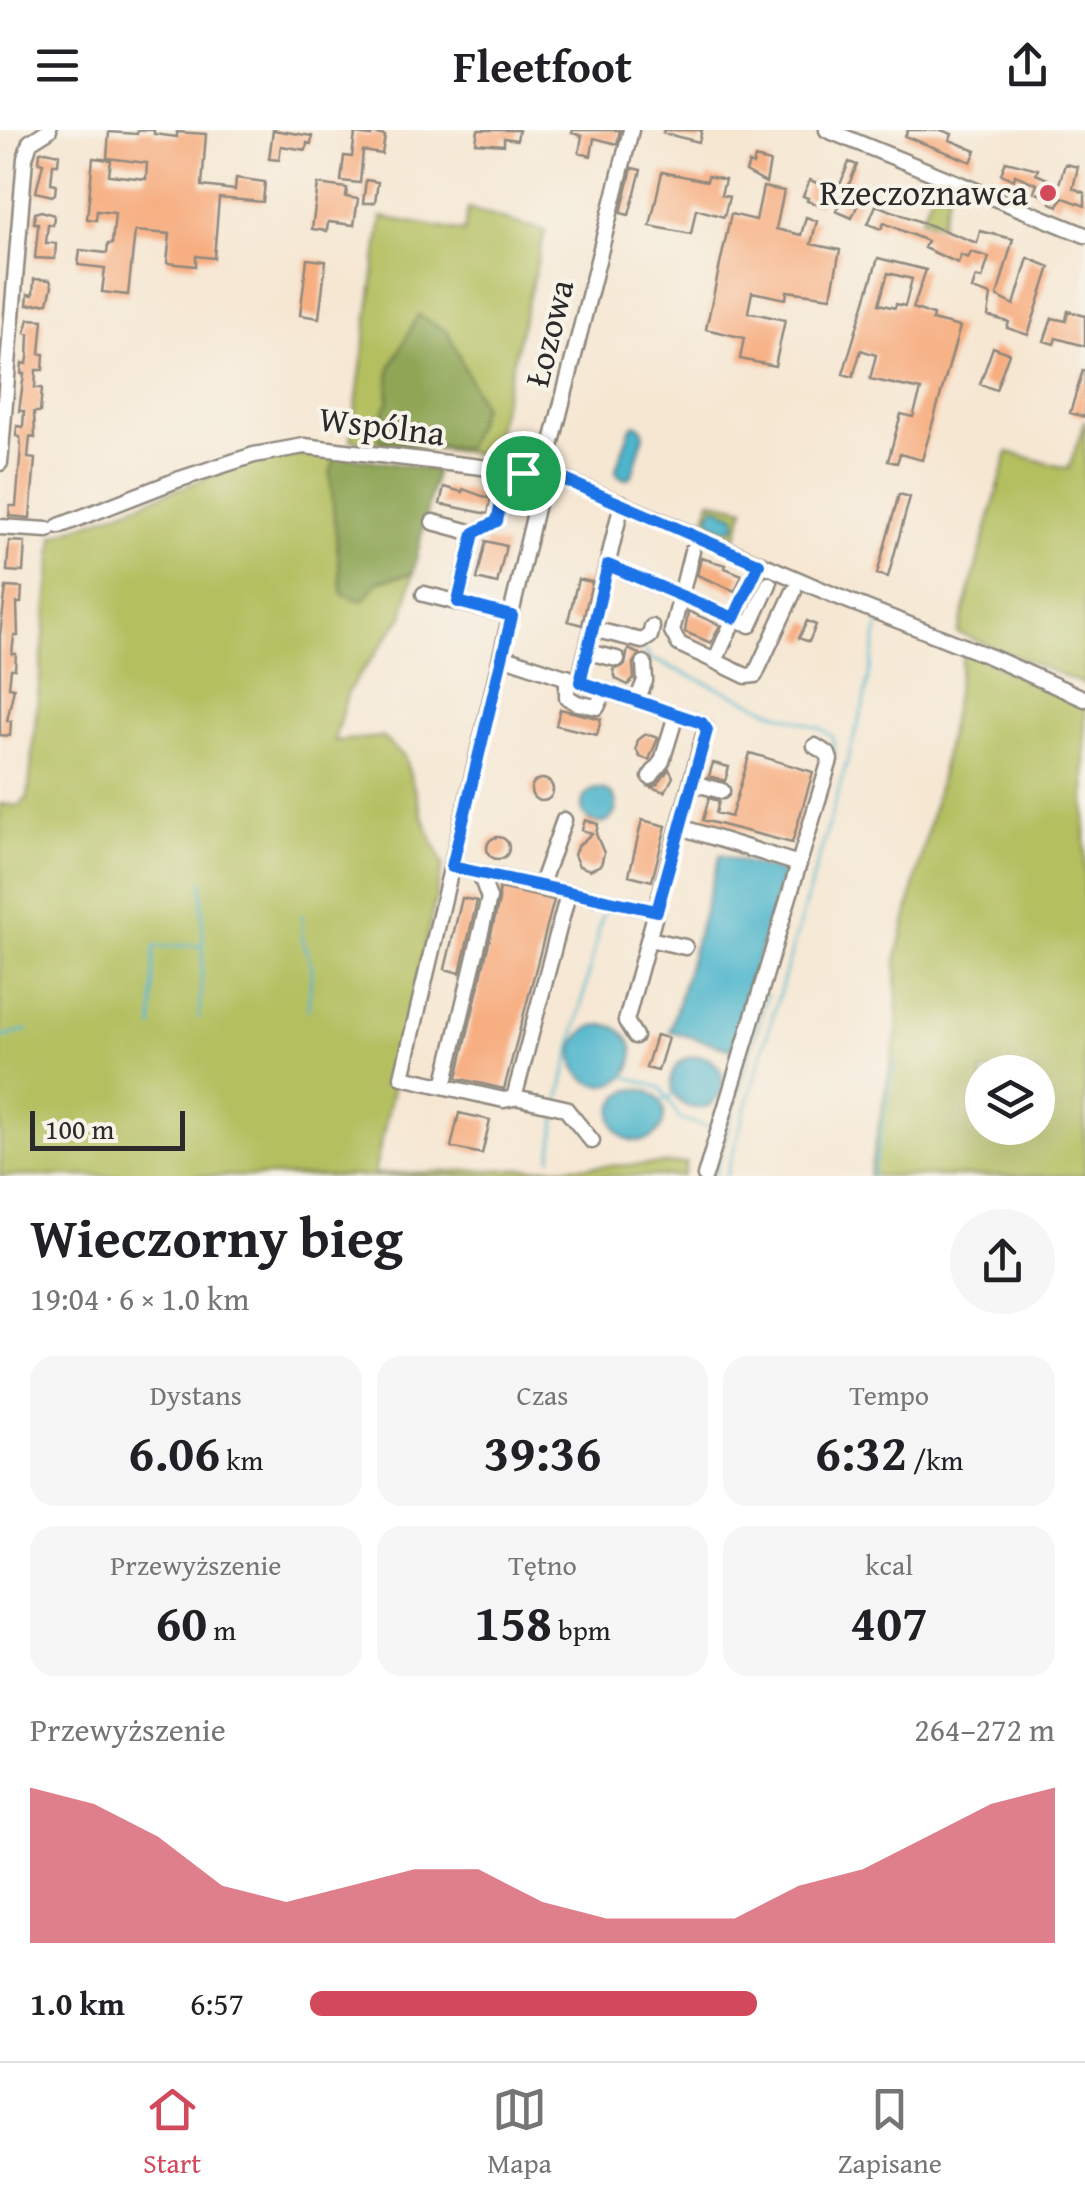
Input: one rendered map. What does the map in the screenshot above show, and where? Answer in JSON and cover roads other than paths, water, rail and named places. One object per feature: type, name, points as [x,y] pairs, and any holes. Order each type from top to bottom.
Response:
[{"type":"street","points":[[0,463],[24,158],[30,142],[49,130]]},
{"type":"street","name":"Łozowa","points":[[444,1086],[402,1076],[544,474],[631,130]]},
{"type":"street","points":[[827,130],[1085,235]]},
{"type":"street","name":"Wspólna","points":[[0,527],[54,528],[177,480],[254,456],[304,446],[544,474],[976,650],[1085,699]]},
{"type":"street","points":[[434,522],[474,533],[497,521],[508,471]]},
{"type":"street","points":[[604,690],[597,706],[576,703],[567,697],[587,652],[622,504]]},
{"type":"street","points":[[458,602],[474,533]]},
{"type":"street","points":[[692,551],[672,631],[674,640],[751,677],[794,591]]},
{"type":"street","points":[[715,661],[759,564]]},
{"type":"street","points":[[608,565],[773,635]]},
{"type":"street","points":[[750,626],[769,584]]},
{"type":"street","points":[[424,594],[512,616]]},
{"type":"street","points":[[592,629],[642,641],[650,636],[652,627]]},
{"type":"street","points":[[587,652],[617,659]]},
{"type":"street","points":[[502,656],[704,724],[707,730],[626,1021],[634,1036]]},
{"type":"street","points":[[637,700],[645,682],[644,663]]},
{"type":"street","points":[[650,777],[662,761],[676,715]]},
{"type":"street","points":[[705,1176],[830,760],[828,754],[815,746]]},
{"type":"street","points":[[693,782],[722,791]]},
{"type":"street","points":[[540,886],[564,820]]},
{"type":"street","points":[[680,827],[799,864]]},
{"type":"street","points":[[452,867],[657,911]]},
{"type":"street","points":[[480,874],[489,898],[444,1086],[564,1108],[592,1141]]},
{"type":"street","points":[[515,1097],[568,894]]},
{"type":"street","points":[[649,939],[685,948]]},
{"type":"water","points":[[635,424],[644,434],[632,475],[626,479],[617,475],[616,469]]},
{"type":"water","points":[[715,506],[736,515],[736,526],[727,529],[712,523],[710,515]]},
{"type":"water","points":[[599,789],[611,794],[616,806],[611,818],[599,823],[587,818],[582,806],[587,794]]},
{"type":"water","points":[[720,855],[783,873],[732,1049],[670,1031]]},
{"type":"water","points":[[603,1025],[624,1034],[633,1055],[624,1076],[603,1085],[582,1076],[573,1055],[582,1034]]},
{"type":"water","points":[[697,1056],[715,1064],[723,1082],[715,1100],[697,1108],[679,1100],[671,1082],[679,1064]]},
{"type":"water","points":[[638,1089],[656,1097],[664,1115],[656,1133],[638,1141],[620,1133],[612,1115],[620,1097]]},
{"type":"waterway","points":[[726,1176],[863,707],[879,623]]},
{"type":"waterway","points":[[636,647],[648,653],[647,657],[820,728],[832,736],[835,755]]},
{"type":"waterway","points":[[153,1028],[154,947],[203,945],[202,881]]},
{"type":"waterway","points":[[559,1101],[603,912]]},
{"type":"waterway","points":[[302,915],[302,939],[312,967],[308,1010]]},
{"type":"waterway","points":[[199,1018],[203,947]]},
{"type":"waterway","points":[[714,1176],[767,994]]},
{"type":"waterway","points":[[0,1038],[28,1030]]},
{"type":"waterway","points":[[872,1176],[895,1060]]},
{"type":"waterway","points":[[625,1076],[661,1088],[680,1119],[712,1128]]},
{"type":"waterway","points":[[661,1101],[674,1094]]},
{"type":"waterway","points":[[551,1158],[557,1114]]},
{"type":"place","name":"Rzeczoznawca","points":[[1048,193]]}]
